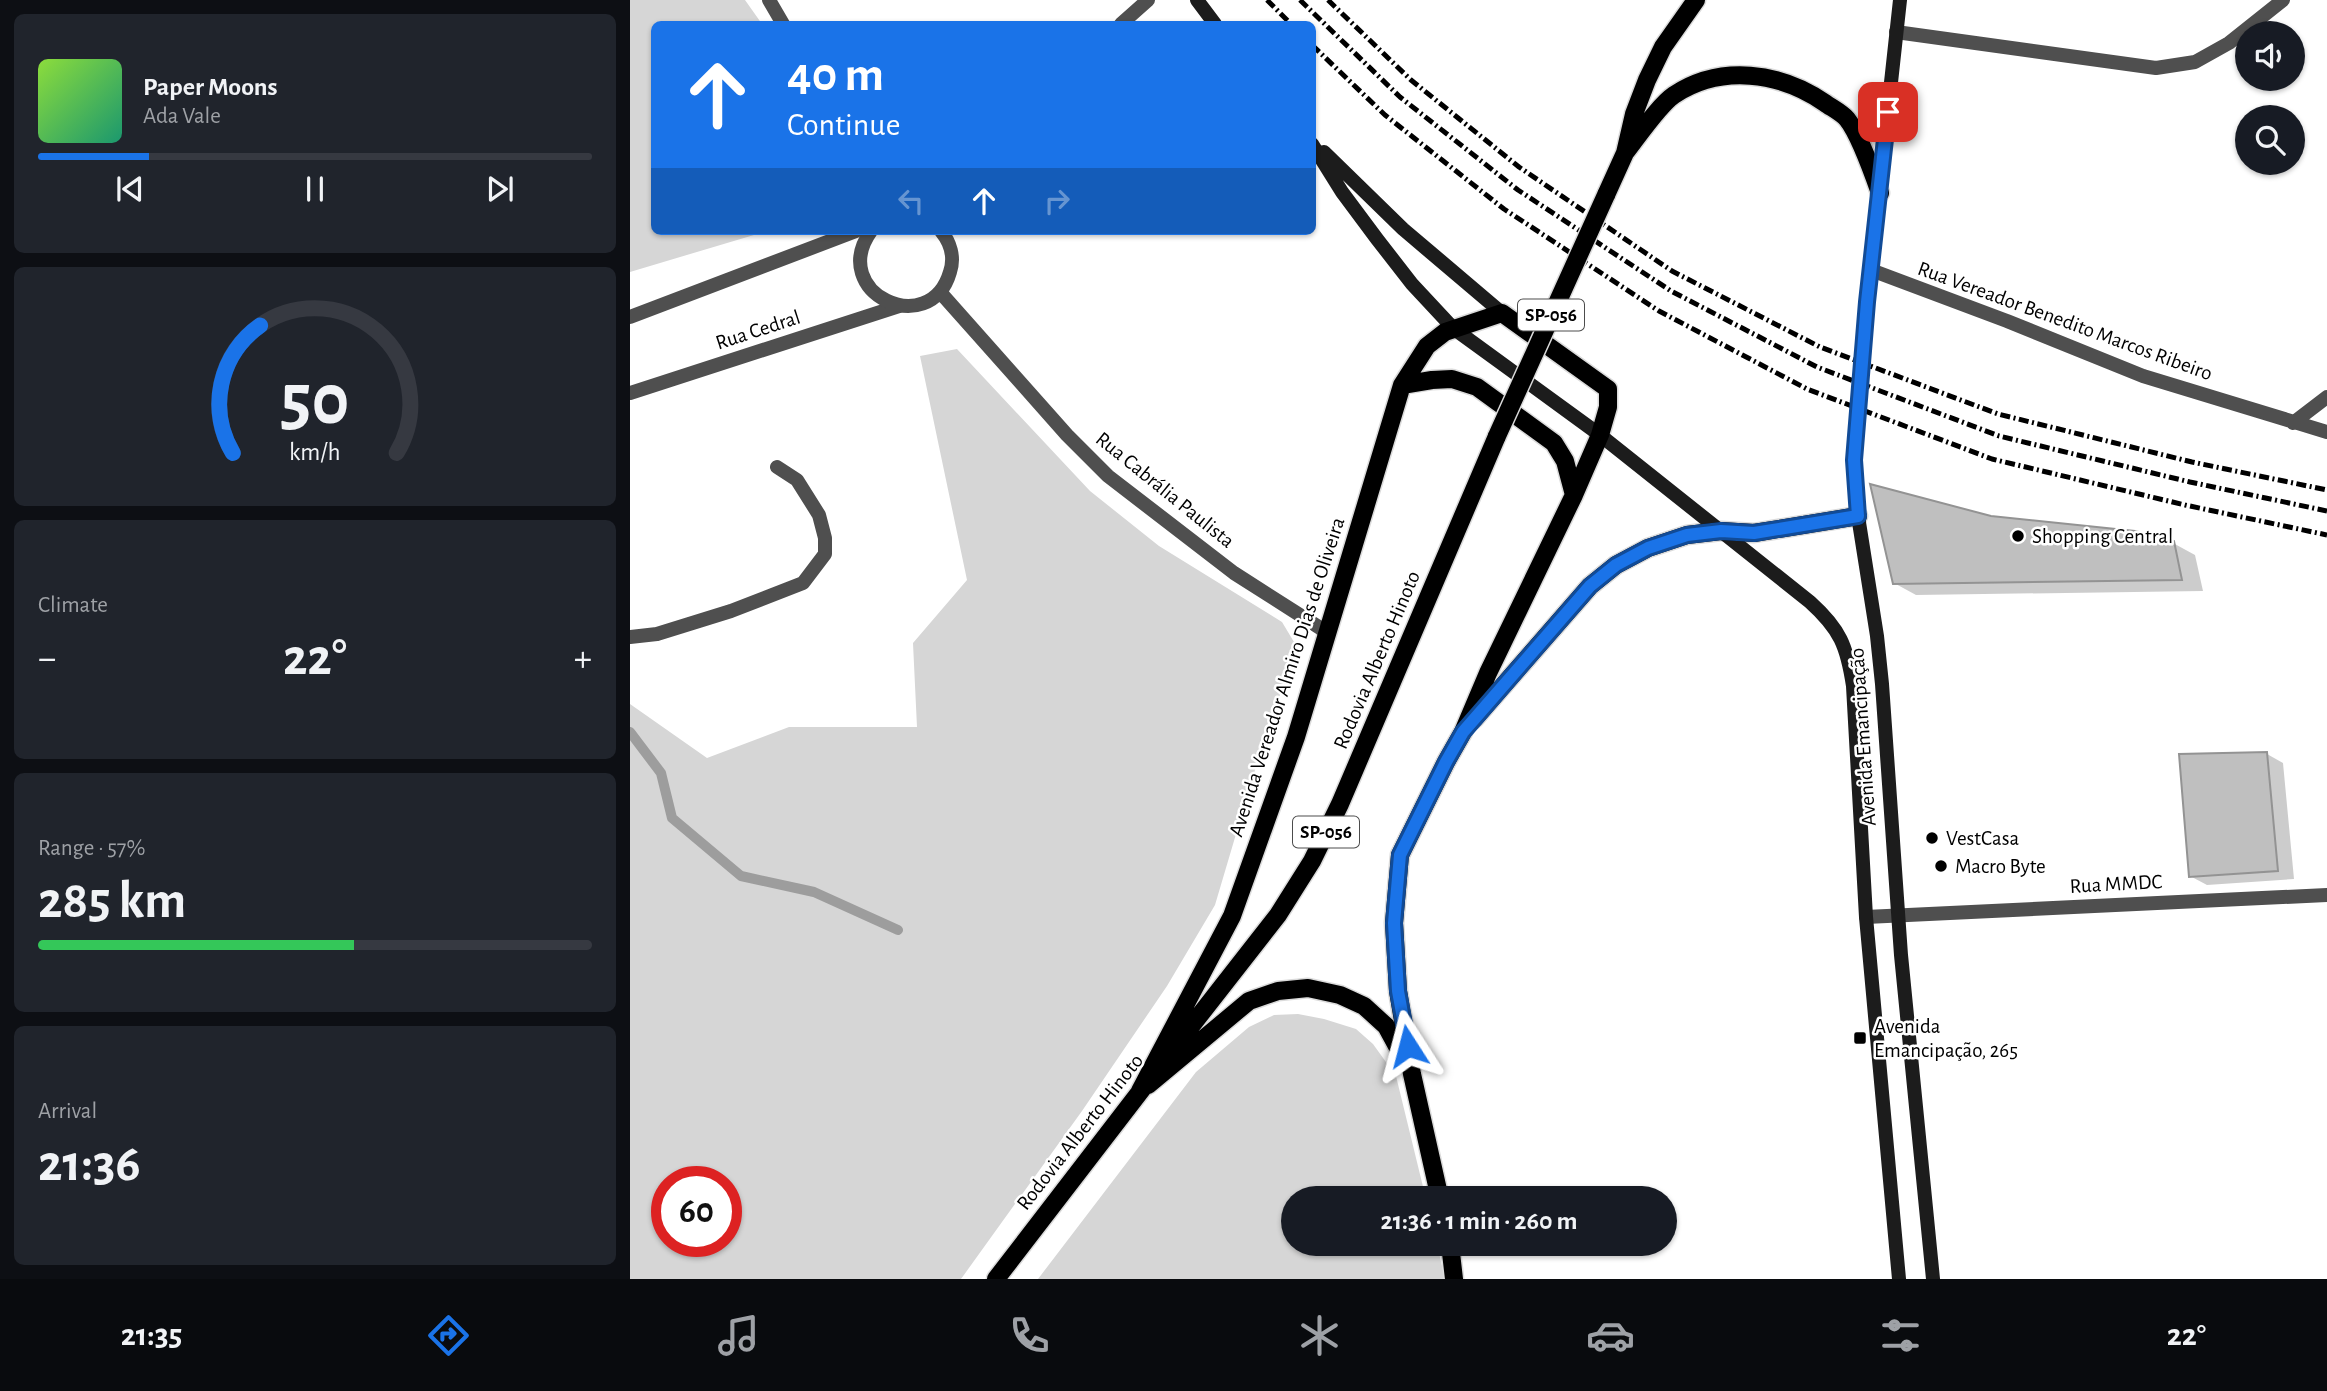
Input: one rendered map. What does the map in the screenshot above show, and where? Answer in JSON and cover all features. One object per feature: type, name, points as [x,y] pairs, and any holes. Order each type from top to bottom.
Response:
[{"type":"main road","points":[[1196,0],[1213,21]]},
{"type":"main road","name":"Rodovia Alberto Hinoto","points":[[996,1279],[1278,915],[1312,861],[1340,804],[1497,436],[1625,153],[1634,114],[1647,80],[1663,47],[1696,0]]},
{"type":"main road","name":"Avenida Emancipação","points":[[1900,0],[1867,302],[1854,460],[1858,516],[1880,665],[1898,915],[1933,1279]]},
{"type":"main road","points":[[1625,153],[1671,97],[1688,87],[1719,76],[1761,75],[1814,96],[1847,118],[1880,192]]},
{"type":"main road","points":[[1316,147],[1403,229],[1502,313],[1608,389],[1608,407],[1600,435],[1574,495],[1488,673],[1463,732],[1400,855],[1394,923],[1398,991],[1412,1074],[1437,1186]]},
{"type":"main road","points":[[1316,150],[1342,192],[1377,239],[1412,284],[1453,328],[1600,435],[1721,531]]},
{"type":"main road","name":"Avenida Vereador Almiro Dias de Oliveira","points":[[1140,1091],[1232,916],[1296,737],[1402,385],[1427,346],[1453,328],[1502,313]]},
{"type":"main road","points":[[1402,385],[1452,379],[1477,387],[1554,443],[1568,467],[1574,495]]},
{"type":"main road","points":[[1463,732],[1590,586],[1616,565],[1648,548],[1687,535],[1721,531],[1754,533],[1858,516]]},
{"type":"main road","name":"Avenida Emancipação","points":[[1721,531],[1830,620],[1849,657],[1866,917],[1899,1279]]},
{"type":"main road","points":[[1140,1091],[1249,1002],[1278,991],[1308,988],[1340,995],[1364,1006],[1386,1026],[1412,1074]]},
{"type":"street","points":[[769,0],[781,21]]},
{"type":"street","points":[[1124,21],[1148,0]]},
{"type":"street","points":[[1896,32],[2156,68],[2195,62],[2229,43],[2283,0]]},
{"type":"street","points":[[630,317],[845,235]]},
{"type":"street","points":[[869,235],[862,247],[860,262],[863,278],[871,291],[884,301],[899,306]]},
{"type":"street","points":[[940,292],[948,280],[952,266],[951,251],[944,235]]},
{"type":"street","name":"Rua Vereador Benedito Marcos Ribeiro","points":[[1871,270],[2143,376],[2327,432]]},
{"type":"street","name":"Rua Cedral","points":[[630,393],[899,306],[915,306],[940,292]]},
{"type":"street","name":"Rua Cabrália Paulista","points":[[940,292],[1067,435],[1108,476],[1234,573],[1328,633]]},
{"type":"street","points":[[2293,423],[2327,397]]},
{"type":"street","points":[[630,637],[657,634],[731,611],[803,583],[825,554],[825,538],[819,515],[797,480],[777,467]]},
{"type":"street","name":"Rua MMDC","points":[[1866,917],[2327,895]]},
{"type":"street","points":[[1453,1262],[1466,1279]]},
{"type":"shaded area","points":[[630,0],[745,0],[760,21],[651,21],[651,235],[754,235],[630,272]]},
{"type":"shaded area","points":[[957,349],[1090,491],[1159,546],[1282,622],[1297,647],[1263,743],[1215,905],[1167,986],[1082,1111],[961,1279],[630,1279],[630,704],[707,758],[789,727],[917,727],[913,643],[967,580],[920,356]]},
{"type":"shaded area","points":[[1298,1014],[1324,1019],[1356,1029],[1373,1044],[1396,1076],[1423,1186],[1281,1186],[1281,1256],[1440,1256],[1445,1279],[1038,1279],[1196,1072],[1249,1027],[1274,1015]]},
{"type":"building","name":"Shopping Central","points":[[1870,484],[1991,516],[2135,531],[2174,541],[2182,580],[1893,584]]},
{"type":"building","points":[[2267,752],[2278,871],[2189,877],[2179,754]]},
{"type":"waterway","points":[[630,732],[661,773],[672,818],[741,876],[814,892],[898,930]]},
{"type":"railway","points":[[1267,0],[1288,21]]},
{"type":"railway","points":[[1300,0],[1400,97],[1518,190],[1671,291],[1817,367],[1999,436],[2190,482],[2327,511]]},
{"type":"railway","points":[[1328,0],[1411,80],[1519,167],[1672,271],[1820,347],[1998,414],[2192,462],[2327,490]]},
{"type":"railway","points":[[1316,49],[1385,115],[1504,209],[1659,311],[1807,389],[1992,459],[2185,505],[2327,535]]},
{"type":"place","name":"Shopping Central","points":[[2018,536]]},
{"type":"place","name":"VestCasa","points":[[1932,838]]},
{"type":"place","name":"Macro Byte","points":[[1941,866]]},
{"type":"place","name":"Avenida Emancipação, 265","points":[[1860,1038]]},
{"type":"route","points":[[1408,1046],[1398,991],[1394,923],[1400,855],[1463,732],[1590,586],[1616,565],[1648,548],[1687,535],[1721,531],[1754,533],[1858,516],[1853,469],[1867,302],[1888,112]]}]
